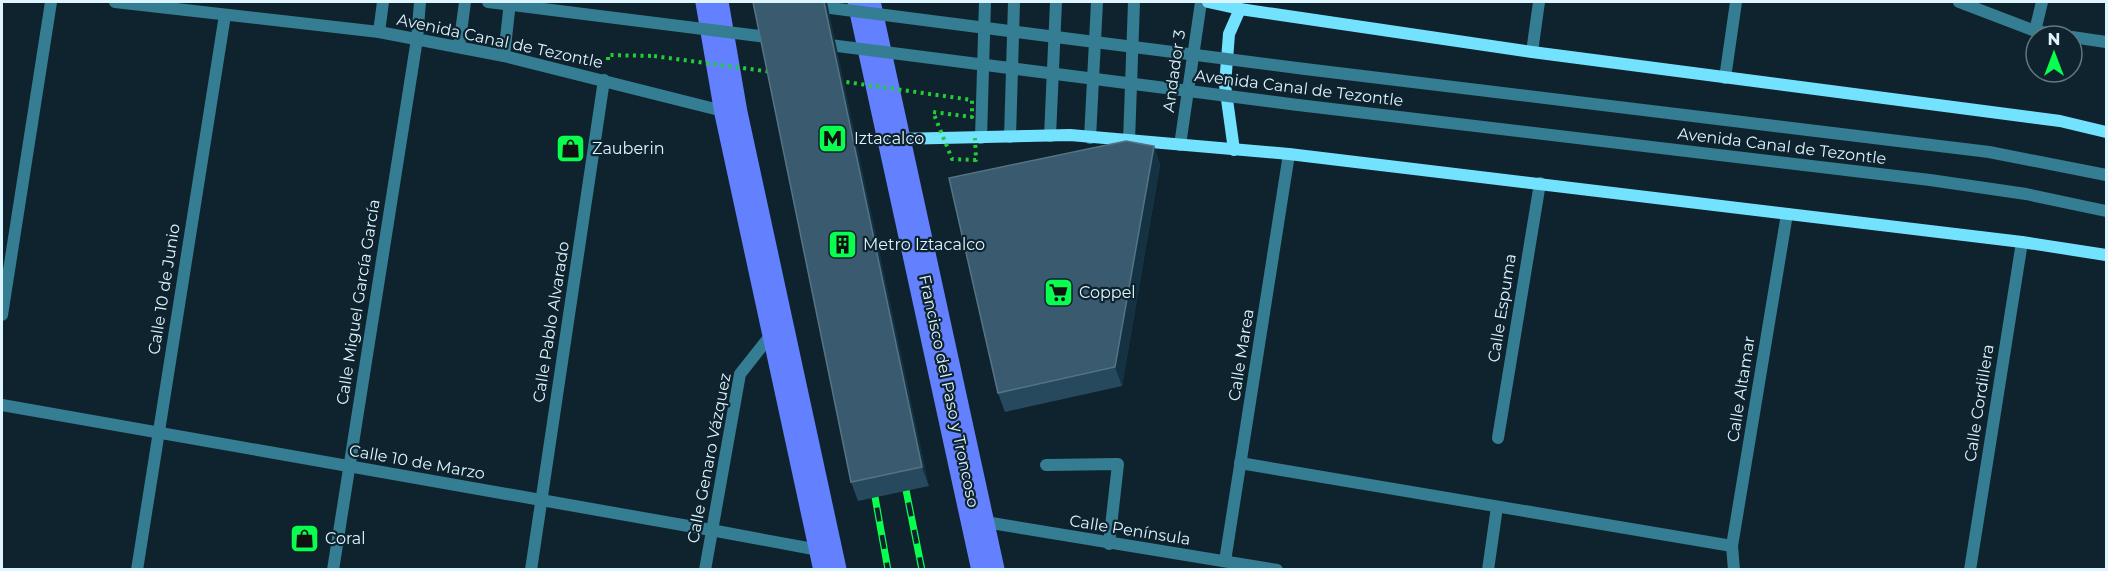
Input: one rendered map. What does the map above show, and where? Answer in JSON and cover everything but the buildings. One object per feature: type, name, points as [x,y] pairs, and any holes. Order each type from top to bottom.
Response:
[{"type":"main road","points":[[712,2],[732,113],[828,561]]},
{"type":"main road","name":"Francisco del Paso y Troncoso","points":[[864,2],[988,570]]},
{"type":"main road","points":[[1208,2],[1240,9],[1532,52],[2061,122],[2106,132]]},
{"type":"main road","points":[[1234,150],[1225,85],[1229,34],[1240,9]]},
{"type":"main road","points":[[895,139],[1050,136],[1289,154],[2022,242],[2106,255]]},
{"type":"street","points":[[2,315],[51,2]]},
{"type":"street","name":"Avenida Canal de Tezontle","points":[[115,2],[379,32],[504,56],[732,113]]},
{"type":"street","points":[[379,32],[383,2]]},
{"type":"street","name":"Calle Miguel García García","points":[[333,570],[417,39],[420,2]]},
{"type":"street","points":[[459,47],[465,2]]},
{"type":"street","name":"Avenida Canal de Tezontle","points":[[487,2],[1298,105],[1930,180],[2026,194],[2106,211]]},
{"type":"street","points":[[504,56],[510,2]]},
{"type":"street","points":[[978,138],[986,2]]},
{"type":"street","points":[[1010,137],[1014,2]]},
{"type":"street","points":[[1050,136],[1056,2]]},
{"type":"street","points":[[1090,138],[1097,2]]},
{"type":"street","points":[[1129,141],[1134,2]]},
{"type":"street","name":"Andador 3","points":[[1180,145],[1201,2]]},
{"type":"street","points":[[1532,52],[1539,2]]},
{"type":"street","points":[[1725,78],[1736,2]]},
{"type":"street","points":[[1959,2],[2024,27]]},
{"type":"street","points":[[2037,24],[2042,2]]},
{"type":"street","name":"Avenida Canal de Tezontle","points":[[802,4],[1305,69],[1989,152],[2106,175]]},
{"type":"street","name":"Calle 10 de Junio","points":[[136,570],[225,15]]},
{"type":"street","points":[[2084,39],[2106,42]]},
{"type":"street","name":"Calle Pablo Alvarado","points":[[531,570],[604,80]]},
{"type":"street","name":"Calle Marea","points":[[1225,561],[1289,154]]},
{"type":"street","name":"Calle Espuma","points":[[1498,438],[1540,183]]},
{"type":"street","name":"Calle Altamar","points":[[1734,570],[1732,546],[1787,214]]},
{"type":"street","name":"Calle Cordillera","points":[[1970,570],[2022,242]]},
{"type":"street","name":"Calle Genaro Vázquez","points":[[705,570],[740,374],[777,328]]},
{"type":"street","name":"Calle 10 de Marzo","points":[[2,405],[711,530],[828,561]]},
{"type":"street","points":[[1240,463],[1732,546]]},
{"type":"street","points":[[1046,465],[1118,464],[1109,544]]},
{"type":"street","points":[[1488,570],[1497,507]]},
{"type":"street","name":"Calle Península","points":[[978,521],[1277,570]]},
{"type":"path","points":[[654,56],[781,73]]},
{"type":"path","points":[[838,81],[972,100],[972,117],[933,112],[952,159],[976,160],[978,138]]},
{"type":"railway","points":[[903,475],[922,570]]},
{"type":"railway","points":[[872,480],[888,570]]},
{"type":"place","name":"Iztacalco","points":[[833,138]]},
{"type":"place","name":"Zauberin","points":[[571,148]]},
{"type":"place","name":"Metro Iztacalco","points":[[842,244]]},
{"type":"place","name":"Coppel","points":[[1058,292]]},
{"type":"place","name":"Coral","points":[[304,538]]}]
